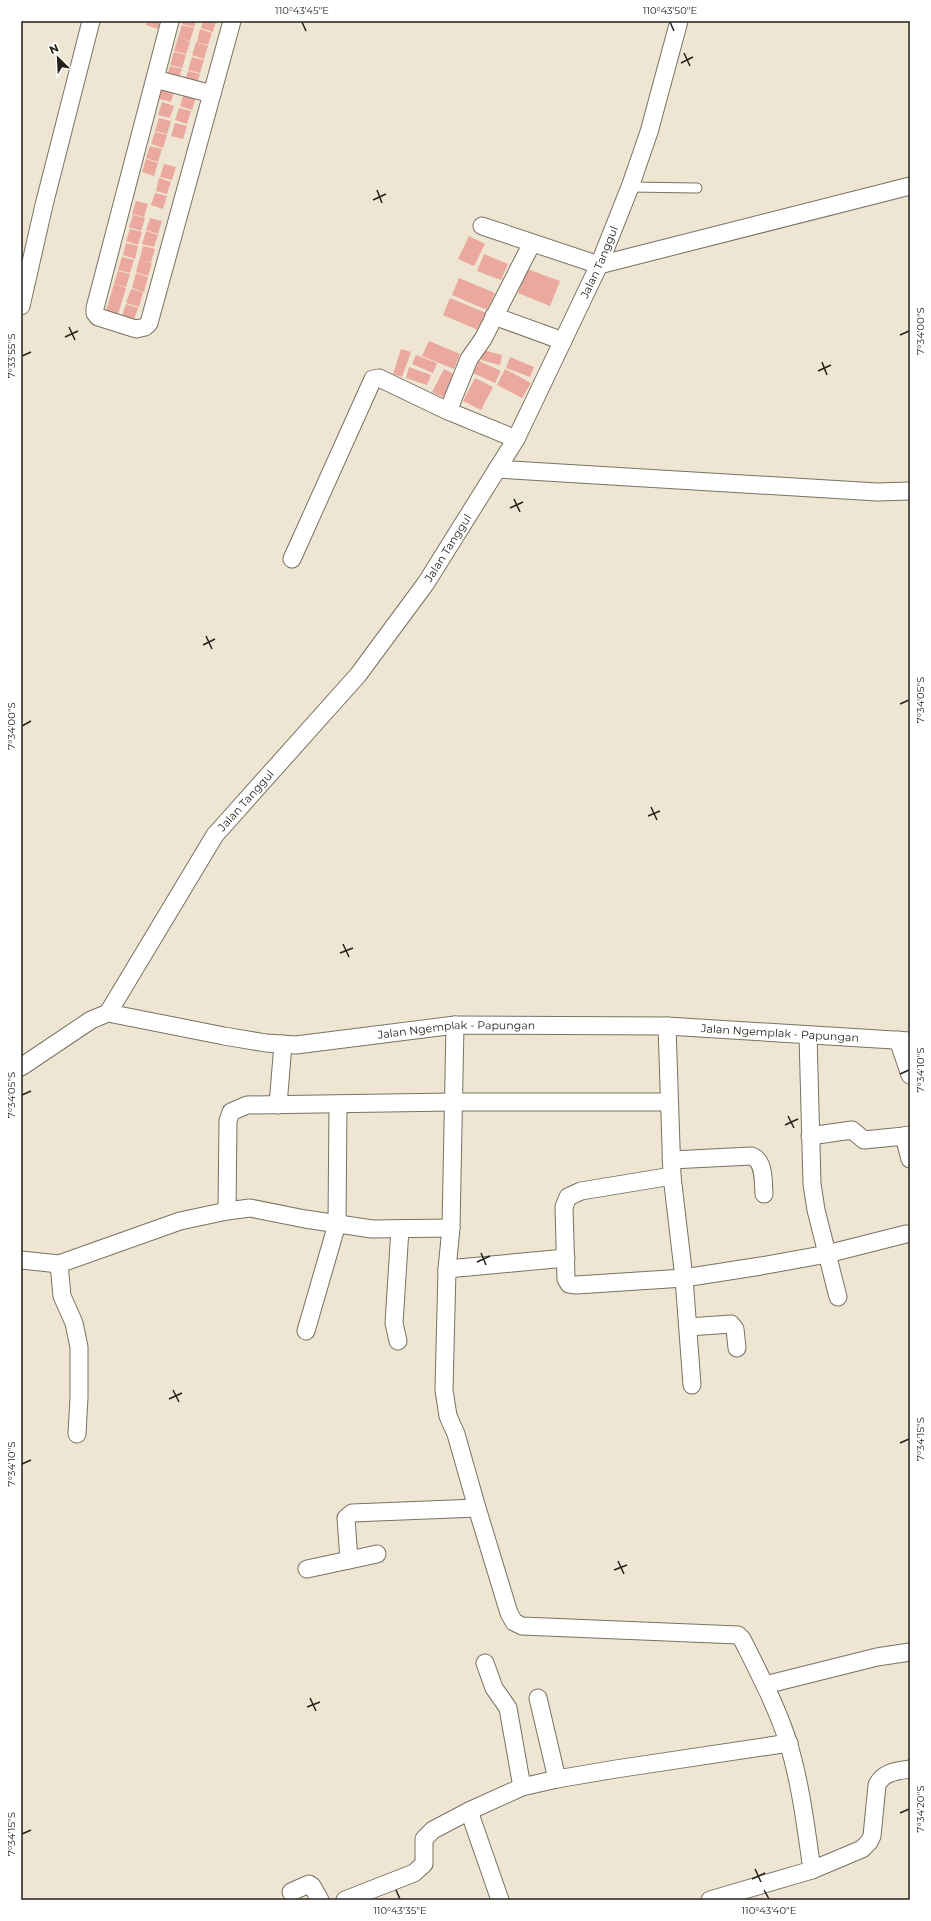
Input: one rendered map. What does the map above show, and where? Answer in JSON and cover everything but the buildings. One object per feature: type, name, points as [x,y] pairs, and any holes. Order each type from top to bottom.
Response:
[{"type":"street","points":[[21,306],[44,205],[91,21]]},
{"type":"street","points":[[170,21],[95,308],[95,313],[98,317],[136,329],[145,328],[149,323],[232,21]]},
{"type":"street","name":"Jalan Tanggul","points":[[108,1013],[215,835],[358,675],[426,583],[516,439],[599,265],[630,187],[649,132],[679,21]]},
{"type":"street","points":[[155,79],[212,94]]},
{"type":"street","points":[[482,226],[599,265],[910,186]]},
{"type":"street","points":[[448,411],[469,359],[479,345],[532,243]]},
{"type":"street","points":[[494,316],[563,341]]},
{"type":"street","points":[[292,559],[372,380],[379,378],[448,411],[516,439]]},
{"type":"street","points":[[497,469],[869,492],[910,491]]},
{"type":"street","points":[[21,1067],[91,1020],[108,1013]]},
{"type":"street","name":"Jalan Ngemplak - Papungan","points":[[108,1013],[224,1036],[266,1043],[296,1045],[455,1025],[667,1026],[904,1041]]},
{"type":"street","points":[[455,1025],[444,1390],[448,1416],[456,1434],[509,1613],[514,1622],[522,1626],[738,1634],[741,1636],[764,1685],[788,1744],[799,1782],[812,1870]]},
{"type":"street","points":[[667,1026],[672,1168],[684,1278],[692,1385]]},
{"type":"street","points":[[808,1035],[813,1196],[838,1297]]},
{"type":"street","points":[[904,1041],[910,1075]]},
{"type":"street","points":[[278,1104],[283,1044]]},
{"type":"street","points":[[227,1211],[228,1121],[231,1112],[247,1105],[453,1102],[670,1102]]},
{"type":"street","points":[[306,1331],[337,1224],[338,1104]]},
{"type":"street","points":[[810,1136],[852,1130],[864,1140],[907,1135],[910,1159]]},
{"type":"street","points":[[764,1194],[761,1166],[755,1157],[751,1156],[672,1168],[581,1191],[568,1197],[564,1207],[566,1279],[569,1284],[576,1285],[684,1278],[827,1254],[906,1234]]},
{"type":"street","points":[[21,1260],[59,1264],[180,1221],[227,1211],[250,1208],[372,1229],[450,1228]]},
{"type":"street","points":[[398,1341],[394,1323],[400,1228]]},
{"type":"street","points":[[447,1269],[566,1258]]},
{"type":"street","points":[[59,1264],[62,1296],[74,1324],[79,1346],[77,1434]]},
{"type":"street","points":[[688,1327],[731,1324],[735,1328],[737,1348]]},
{"type":"street","points":[[349,1560],[346,1518],[352,1513],[477,1508]]},
{"type":"street","points":[[307,1569],[377,1554]]},
{"type":"street","points":[[764,1685],[876,1657],[910,1652]]},
{"type":"street","points":[[485,1662],[494,1688],[508,1708],[522,1787]]},
{"type":"street","points":[[538,1698],[557,1779]]},
{"type":"street","points":[[345,1900],[414,1873],[424,1864],[424,1839],[433,1830],[468,1811],[522,1787],[557,1779],[788,1744]]},
{"type":"street","points":[[710,1900],[812,1870],[866,1846],[872,1836],[877,1785],[880,1780],[892,1772],[910,1769]]},
{"type":"street","points":[[468,1811],[500,1900]]},
{"type":"street","points":[[291,1892],[309,1884],[320,1900]]},
{"type":"lane","points":[[630,187],[697,188]]}]
